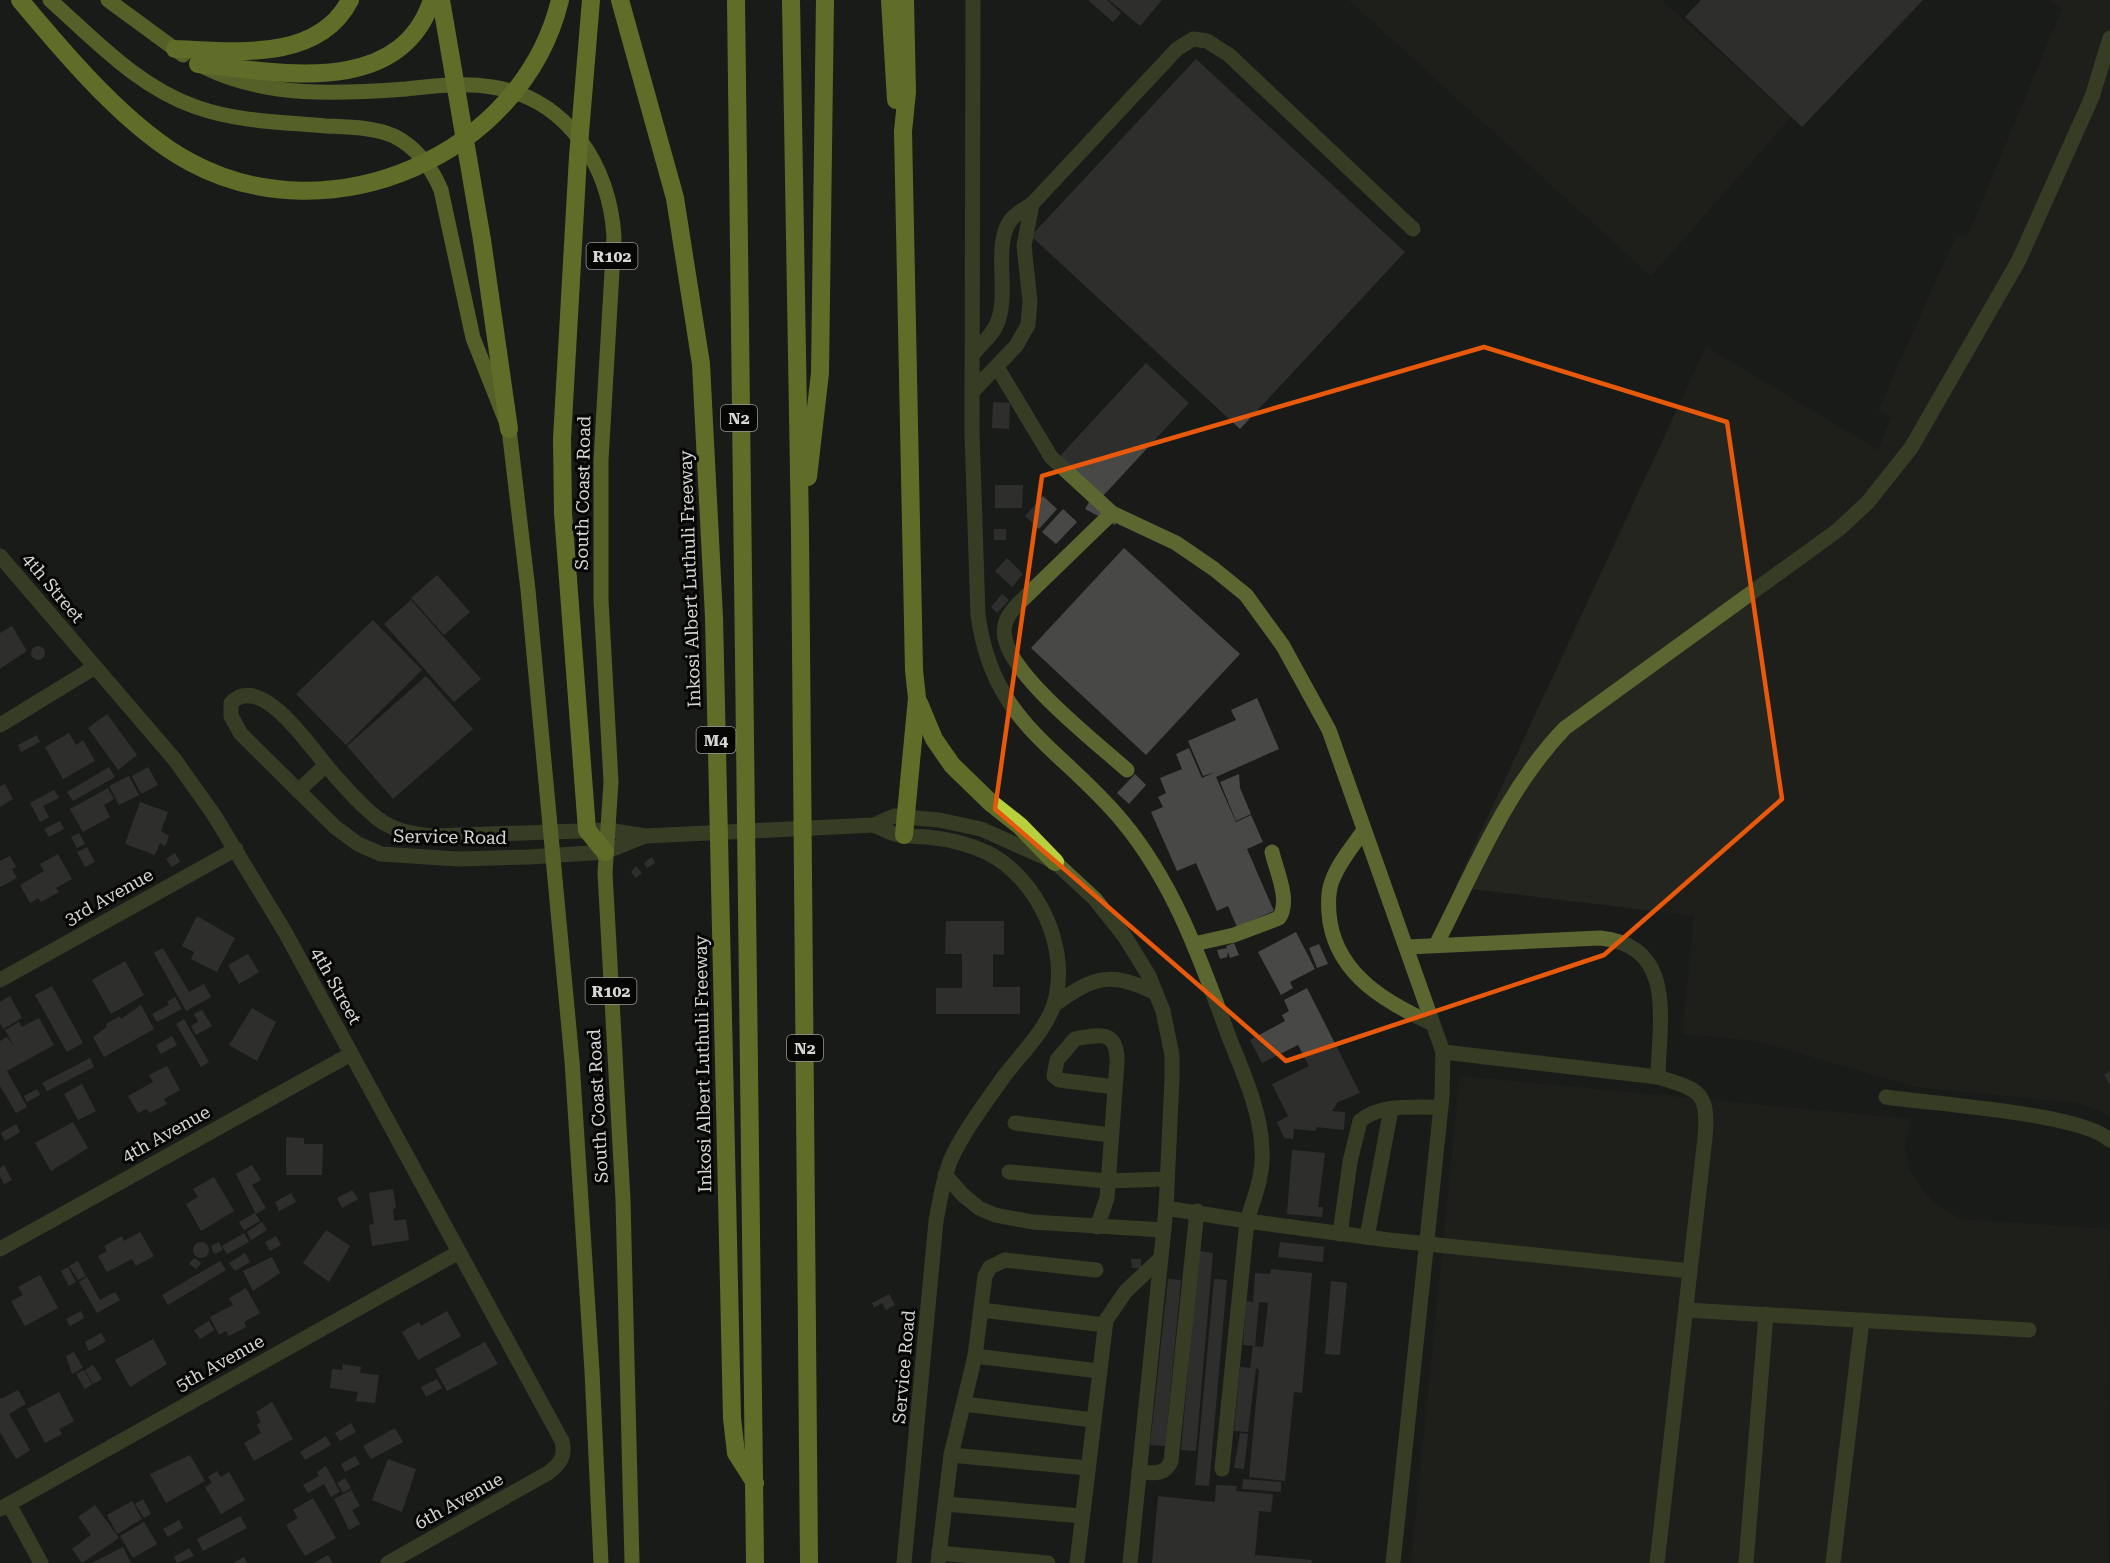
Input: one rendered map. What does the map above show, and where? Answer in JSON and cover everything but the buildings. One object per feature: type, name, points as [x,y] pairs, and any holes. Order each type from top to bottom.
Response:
[{"type":"highway","points":[[20,0],[118,107],[141,129],[175,153],[203,168],[236,180],[270,188],[312,191],[380,181],[421,166],[445,154],[493,116],[511,96],[537,58],[553,25],[560,0]]},
{"type":"highway","points":[[175,50],[258,51],[288,46],[327,27],[350,0]]},
{"type":"highway","points":[[198,64],[313,74],[343,72],[363,67],[390,55],[406,44],[423,23],[432,0]]},
{"type":"highway","points":[[441,0],[482,240],[508,429]]},
{"type":"highway","points":[[591,0],[578,157],[562,439],[565,547],[587,830],[605,852]]},
{"type":"highway","name":"Inkosi Albert Luthuli Freeway","points":[[620,0],[675,198],[701,364],[714,617],[732,1418],[736,1453],[755,1483]]},
{"type":"highway","name":"N2","points":[[736,0],[738,314],[755,1563]]},
{"type":"highway","name":"N2","points":[[790,0],[800,532],[809,1563]]},
{"type":"highway","points":[[800,532],[820,373],[825,0]]},
{"type":"highway","points":[[890,0],[895,87],[903,131]]},
{"type":"highway","points":[[904,825],[917,698],[914,670],[903,131],[907,92],[905,0]]},
{"type":"highway","points":[[917,698],[934,739],[952,765],[991,804],[1020,826],[1055,862]]},
{"type":"main road","name":"South Coast Road","points":[[50,0],[126,67],[152,86],[195,107],[246,120],[379,131],[405,142],[413,149],[436,177],[441,190],[473,338],[508,429],[528,590],[572,1061],[592,1371],[601,1563]]},
{"type":"main road","name":"South Coast Road","points":[[108,0],[175,50],[223,77],[279,90],[358,92],[454,84],[513,91],[533,99],[560,119],[594,157],[612,211],[614,237],[601,460],[601,600],[611,782],[605,852],[623,1200],[632,1563]]},
{"type":"street","points":[[973,0],[972,392],[978,615],[989,663],[1008,703],[1021,720],[1123,822],[1175,900],[1252,1098],[1261,1132],[1260,1179],[1248,1221],[1222,1469]]},
{"type":"street","points":[[1436,945],[1518,786],[1542,752],[1565,728],[1838,530],[1868,502],[1911,448],[2019,260],[2092,97],[2110,38]]},
{"type":"street","points":[[973,354],[995,328],[1001,313],[1005,233],[1012,219],[1032,204],[1182,44],[1198,39],[1229,55],[1413,229]]},
{"type":"street","points":[[972,392],[1020,342],[1028,326],[1029,301],[1024,246],[1032,204]]},
{"type":"street","points":[[997,367],[1052,457],[1112,513],[1176,543],[1238,589],[1260,613],[1282,646],[1329,730],[1443,1052],[1440,1107],[1393,1563]]},
{"type":"street","points":[[1112,513],[1017,605],[1006,620],[1004,631],[1010,653],[1037,687],[1128,770]]},
{"type":"street","name":"4th Street","points":[[0,556],[175,760],[236,849],[351,1054],[562,1441],[564,1449],[561,1463],[548,1473]]},
{"type":"street","points":[[0,725],[95,667]]},
{"type":"street","name":"Service Road","points":[[645,836],[605,852],[458,859],[381,854],[350,838],[281,774],[233,723],[231,703],[237,698],[252,695],[273,706],[360,803],[377,818],[399,830],[433,836],[552,830],[608,830],[645,836],[874,825],[894,816],[904,825],[943,839],[972,846],[1009,868],[1026,884],[1040,904],[1052,936],[1059,975],[1054,1005],[1045,1021],[981,1107],[945,1175],[936,1221],[904,1563]]},
{"type":"street","points":[[298,791],[322,760]]},
{"type":"street","name":"Service Road","points":[[904,825],[939,820],[981,830],[1055,862],[1095,899],[1125,937],[1156,993],[1163,1011],[1172,1055],[1166,1208],[1130,1563]]},
{"type":"street","points":[[1364,830],[1341,862],[1330,884],[1328,903],[1334,940],[1341,958],[1357,976],[1405,1010],[1433,1024]]},
{"type":"street","name":"3rd Avenue","points":[[0,980],[236,849]]},
{"type":"street","points":[[1194,944],[1234,935],[1279,918],[1283,912],[1283,899],[1272,852]]},
{"type":"street","points":[[1407,947],[1600,938],[1626,943],[1638,949],[1653,968],[1660,993],[1658,1077]]},
{"type":"street","name":"Service Road","points":[[1054,1005],[1087,983],[1101,979],[1129,981],[1156,993]]},
{"type":"street","points":[[1097,1227],[1107,1198],[1110,1135],[1115,1087],[1117,1054],[1113,1040],[1107,1036],[1072,1040],[1054,1066],[1054,1076],[1059,1080],[1115,1087]]},
{"type":"street","points":[[1443,1052],[1658,1077],[1692,1088],[1707,1110],[1657,1563]]},
{"type":"street","name":"4th Avenue","points":[[0,1249],[351,1054]]},
{"type":"street","points":[[1886,1097],[2063,1121],[2093,1129],[2110,1140]]},
{"type":"street","points":[[1340,1234],[1358,1125],[1370,1114],[1391,1109],[1440,1107]]},
{"type":"street","points":[[1367,1237],[1391,1109]]},
{"type":"street","points":[[1014,1123],[1110,1135]]},
{"type":"street","points":[[1009,1172],[1107,1181],[1166,1179]]},
{"type":"street","points":[[945,1175],[964,1196],[980,1208],[995,1215],[1032,1222],[1164,1230]]},
{"type":"street","points":[[1166,1208],[1340,1234],[1690,1271]]},
{"type":"street","points":[[1139,1472],[1160,1473],[1172,1461],[1197,1211]]},
{"type":"street","name":"5th Avenue","points":[[4,1506],[459,1252]]},
{"type":"street","points":[[1077,1563],[1105,1324],[1114,1304],[1161,1257]]},
{"type":"street","points":[[1048,1563],[938,1558],[951,1455],[975,1356],[985,1276],[990,1267],[1000,1261],[1096,1270]]},
{"type":"street","points":[[981,1310],[1105,1324]]},
{"type":"street","points":[[1686,1310],[2029,1330]]},
{"type":"street","points":[[1746,1563],[1766,1314]]},
{"type":"street","points":[[1833,1563],[1862,1320]]},
{"type":"street","points":[[975,1356],[1099,1371]]},
{"type":"street","points":[[964,1404],[1093,1420]]},
{"type":"street","points":[[951,1455],[1087,1468]]},
{"type":"street","name":"6th Avenue","points":[[388,1563],[548,1473]]},
{"type":"street","points":[[946,1504],[1082,1516]]},
{"type":"street","points":[[4,1506],[41,1563]]},
{"type":"highlighted area","points":[[1484,347],[1727,422],[1782,799],[1604,955],[1286,1061],[995,809],[1042,476]]},
{"type":"shaded area","points":[[1349,0],[1662,0],[1791,117],[1651,276]]},
{"type":"shaded area","points":[[2048,0],[2110,0],[2110,1118],[2099,1110],[2076,1103],[1916,1087],[1757,1041],[1683,1034],[1694,916],[1455,887],[1706,347],[1878,450],[1892,416],[1878,411],[1957,234],[1967,238],[2062,9]]},
{"type":"shaded area","points":[[1460,1076],[1911,1119],[1904,1146],[1910,1172],[1934,1204],[1961,1219],[2110,1229],[2108,1563],[1411,1563]]}]
